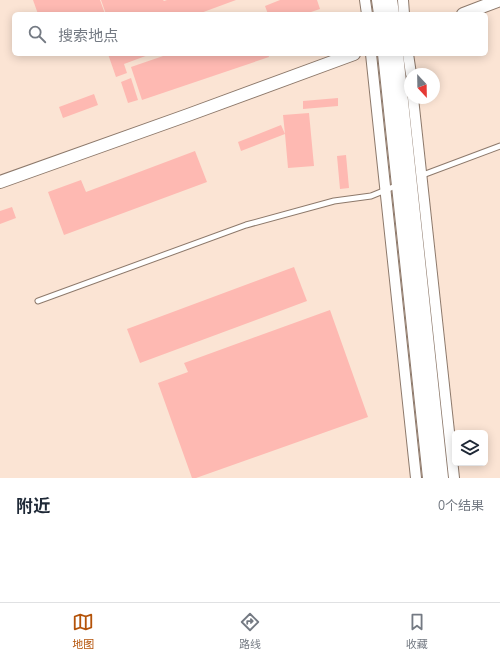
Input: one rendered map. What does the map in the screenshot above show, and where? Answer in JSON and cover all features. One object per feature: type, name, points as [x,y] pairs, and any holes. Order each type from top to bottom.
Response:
[{"type":"main road","points":[[379,0],[380,12]]},
{"type":"main road","points":[[390,0],[392,12]]},
{"type":"main road","points":[[385,56],[410,180],[430,478]]},
{"type":"main road","points":[[396,56],[441,478]]},
{"type":"street","points":[[366,0],[367,12]]},
{"type":"street","points":[[403,0],[404,12]]},
{"type":"street","points":[[468,12],[500,0]]},
{"type":"street","points":[[0,182],[349,56]]},
{"type":"street","points":[[371,56],[416,478]]},
{"type":"street","points":[[408,56],[410,68]]},
{"type":"street","points":[[413,104],[410,180],[454,478]]},
{"type":"lane","points":[[38,301],[246,225],[334,201],[372,196],[500,146]]},
{"type":"building","points":[[33,0],[100,0],[104,12],[37,12]]},
{"type":"building","points":[[101,0],[236,0],[203,12],[105,12]]},
{"type":"building","points":[[280,0],[317,0],[320,9],[311,12],[267,12],[265,6]]},
{"type":"building","points":[[109,56],[146,56],[124,64],[127,73],[116,77]]},
{"type":"building","points":[[163,56],[269,57],[142,100],[131,67]]},
{"type":"building","points":[[131,78],[138,100],[128,103],[121,82]]},
{"type":"building","points":[[94,94],[98,105],[63,118],[59,107]]},
{"type":"building","points":[[338,98],[338,106],[303,109],[303,101]]},
{"type":"building","points":[[309,113],[314,166],[288,168],[283,115]]},
{"type":"building","points":[[281,125],[285,134],[241,151],[238,142]]},
{"type":"building","points":[[195,151],[207,182],[64,235],[48,192],[81,180],[86,192]]},
{"type":"building","points":[[346,155],[349,188],[340,189],[337,156]]},
{"type":"building","points":[[12,207],[16,218],[0,224],[0,211]]},
{"type":"building","points":[[294,267],[307,301],[140,363],[127,329]]},
{"type":"building","points":[[330,310],[368,417],[196,478],[192,478],[158,383],[188,372],[184,363]]}]
